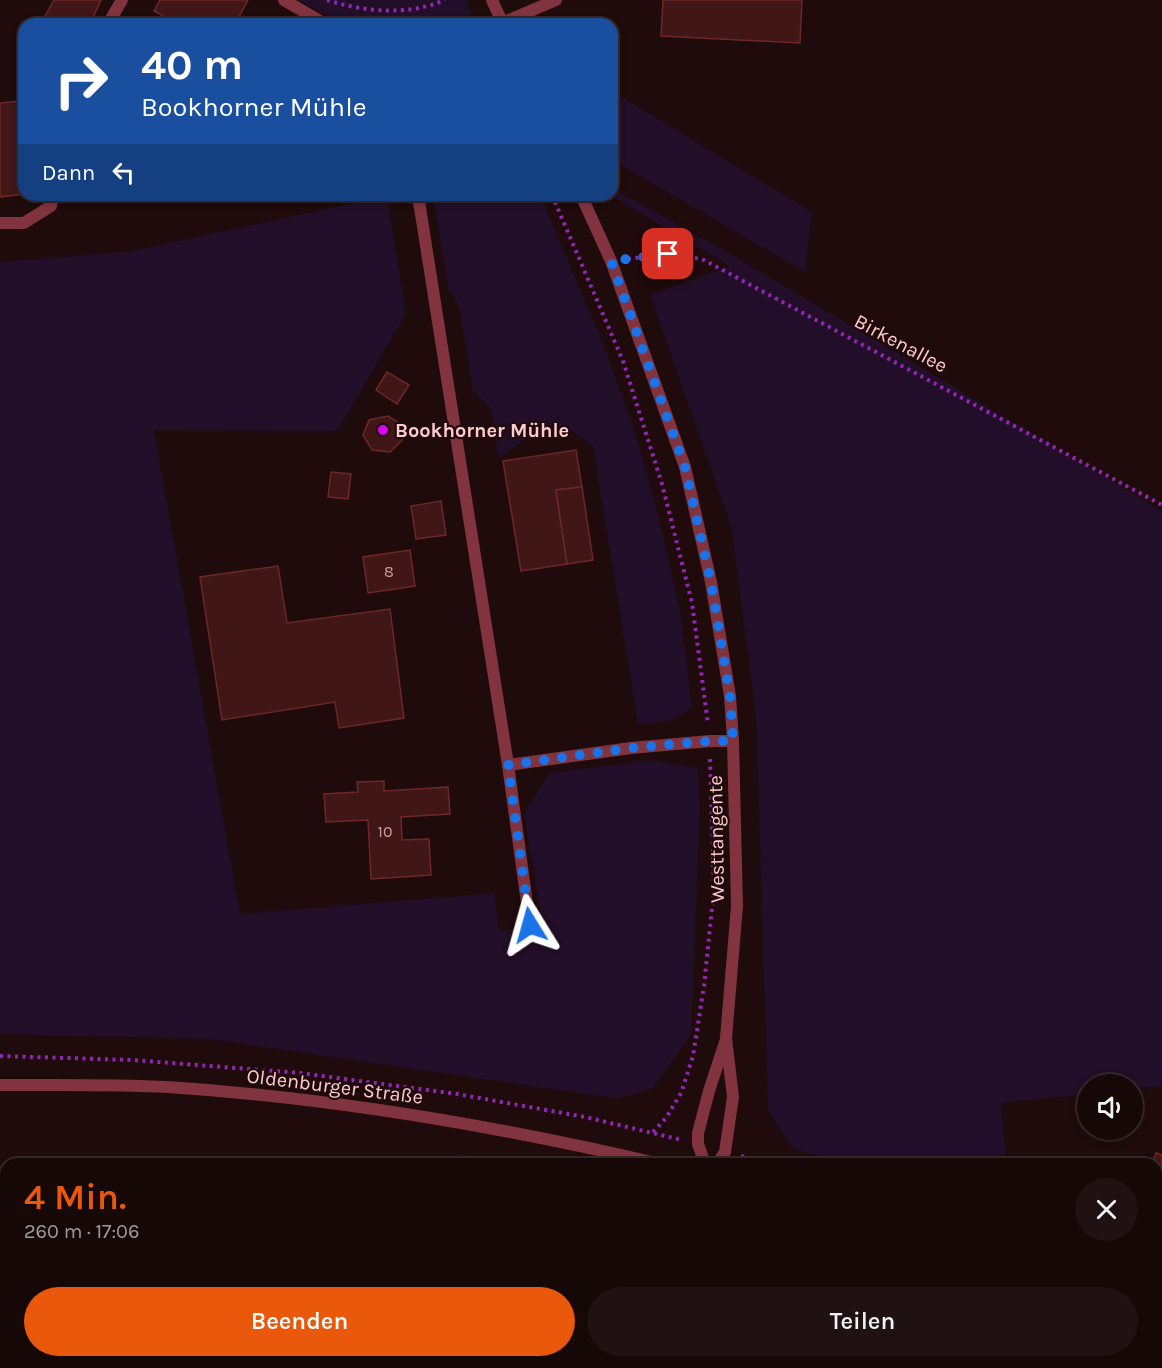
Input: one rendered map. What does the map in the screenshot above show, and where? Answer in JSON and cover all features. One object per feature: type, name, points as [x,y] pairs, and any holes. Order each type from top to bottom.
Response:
[{"type":"street","points":[[112,18],[122,0]]},
{"type":"street","points":[[284,0],[315,18]]},
{"type":"street","points":[[492,0],[499,18]]},
{"type":"street","points":[[515,18],[556,0]]},
{"type":"street","points":[[0,224],[24,223],[51,206],[51,201]]},
{"type":"street","points":[[419,201],[508,765],[530,925]]},
{"type":"street","name":"Westtangente","points":[[584,201],[611,261],[685,467],[711,582],[730,696],[737,906],[726,1038],[733,1097],[725,1152],[721,1158]]},
{"type":"street","points":[[508,765],[631,748],[733,741]]},
{"type":"street","name":"Westtangente","points":[[703,1158],[698,1144],[698,1133],[726,1038]]},
{"type":"street","name":"Oldenburger Straße","points":[[0,1085],[167,1087],[364,1106],[594,1148],[635,1158]]},
{"type":"path","points":[[327,0],[343,5],[402,11],[436,4],[444,0]]},
{"type":"path","points":[[555,201],[623,361],[662,484],[692,603],[710,741],[714,888],[704,986],[693,1056],[681,1093],[666,1118],[653,1132]]},
{"type":"path","name":"Birkenallee","points":[[611,261],[668,254],[702,259],[1162,505]]},
{"type":"shaded area","points":[[299,0],[466,0],[472,14],[460,18],[331,18]]},
{"type":"shaded area","points":[[618,95],[812,212],[805,272],[618,163]]},
{"type":"shaded area","points":[[618,191],[731,254],[1162,511],[1162,1086],[1143,1088],[1143,1074],[1077,1074],[1077,1095],[1001,1103],[1006,1158],[823,1158],[792,1148],[768,1110],[756,714],[731,526],[650,295],[730,266],[618,200]]},
{"type":"shaded area","points":[[364,201],[388,201],[406,314],[337,431],[154,430],[240,914],[494,893],[499,931],[543,925],[524,815],[549,773],[650,760],[698,768],[700,809],[691,1035],[653,1088],[619,1099],[209,1039],[0,1034],[0,262],[132,251]]},
{"type":"shaded area","points":[[434,201],[543,201],[603,343],[635,431],[659,518],[681,615],[692,709],[669,721],[638,725],[593,446],[571,430],[527,438],[499,458],[491,409],[473,391],[459,306],[448,288]]},
{"type":"shaded area","points":[[455,1153],[484,1158],[454,1158]]},
{"type":"building","points":[[54,0],[101,0],[93,18],[44,18]]},
{"type":"building","points":[[160,0],[248,0],[238,18],[167,18],[154,11]]},
{"type":"building","points":[[663,0],[802,0],[800,43],[661,36]]},
{"type":"building","points":[[18,101],[18,195],[0,197],[0,103]]},
{"type":"building","points":[[387,372],[409,385],[397,404],[376,390]]},
{"type":"building","name":"Bookhorner Mühle","points":[[388,416],[401,424],[402,440],[390,452],[372,450],[363,435],[369,420]]},
{"type":"building","points":[[576,450],[582,487],[556,490],[567,564],[521,571],[503,461]]},
{"type":"building","points":[[331,472],[351,474],[348,499],[328,497]]},
{"type":"building","points":[[582,487],[593,560],[567,564],[556,490]]},
{"type":"building","points":[[441,501],[446,535],[416,539],[411,506]]},
{"type":"building","points":[[410,550],[415,586],[368,593],[363,557]]},
{"type":"building","points":[[278,566],[287,623],[390,609],[404,718],[339,728],[335,702],[222,720],[200,577]]},
{"type":"building","points":[[384,781],[384,791],[448,787],[450,814],[401,817],[402,840],[429,839],[431,875],[371,879],[368,820],[326,822],[324,794],[358,792],[357,782]]},
{"type":"building","points":[[1156,1153],[1162,1155],[1162,1158],[1154,1158]]},
{"type":"place","name":"Bookhorner Mühle","points":[[383,430]]},
{"type":"route","points":[[530,925],[508,765],[631,748],[733,741],[730,696],[711,582],[685,467],[611,261],[668,254]]}]
